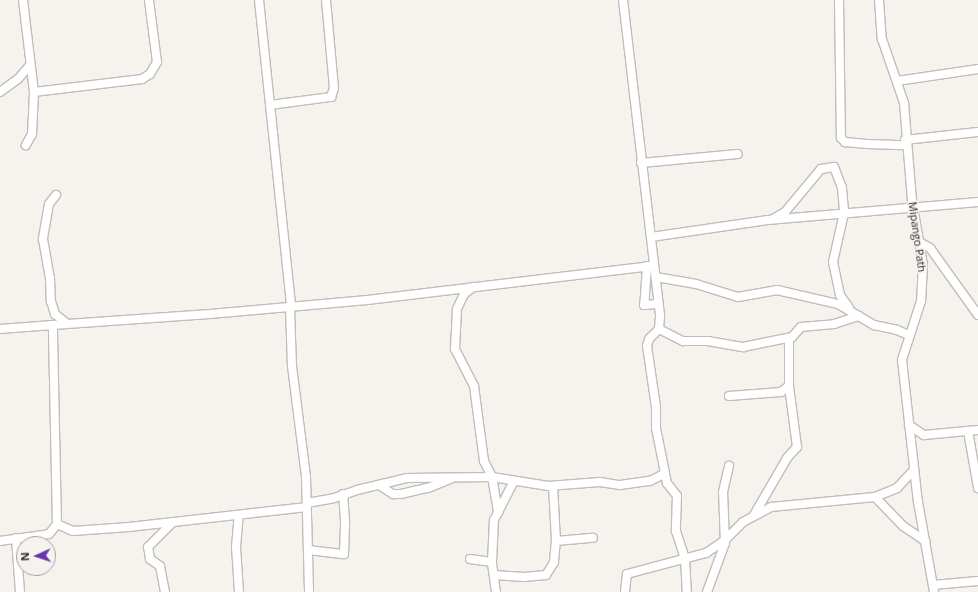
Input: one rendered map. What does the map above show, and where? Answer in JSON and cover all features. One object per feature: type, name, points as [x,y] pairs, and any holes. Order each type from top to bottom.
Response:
[{"type":"street","points":[[23,0],[34,92],[32,134],[26,145]]},
{"type":"street","points":[[34,92],[142,79],[150,74],[157,62],[155,32],[149,0]]},
{"type":"street","points":[[259,0],[290,307],[292,366],[307,505],[310,592]]},
{"type":"street","points":[[270,105],[331,97],[334,88],[326,0]]},
{"type":"street","points":[[623,0],[641,163],[651,237],[650,266],[644,305],[657,304]]},
{"type":"street","points":[[839,0],[841,138],[845,142],[866,144],[905,142],[978,132]]},
{"type":"street","name":"Mipango Path","points":[[879,0],[882,39],[904,103],[905,142],[912,207],[919,242],[923,294],[902,360],[914,470],[933,588]]},
{"type":"street","points":[[0,92],[30,65]]},
{"type":"street","points":[[897,81],[978,69]]},
{"type":"street","points":[[641,163],[738,154]]},
{"type":"street","points":[[768,220],[785,212],[821,169],[831,166],[838,175],[842,188],[844,214],[833,262],[840,295],[849,308],[874,325],[897,330],[909,336]]},
{"type":"street","points":[[56,195],[48,204],[43,239],[50,278],[51,301],[55,314],[65,322]]},
{"type":"street","points":[[651,237],[768,220],[978,202]]},
{"type":"street","points":[[919,242],[932,252],[978,315]]},
{"type":"street","points":[[650,266],[656,277],[657,304],[660,317],[659,329],[649,339],[648,346],[656,408],[656,428],[664,474],[667,483],[677,496],[676,531],[685,558],[687,592]]},
{"type":"street","points":[[0,329],[53,325],[65,322],[210,314],[290,307],[650,266]]},
{"type":"street","points":[[656,277],[696,284],[738,297],[777,290],[849,308]]},
{"type":"street","points":[[474,287],[464,294],[459,304],[455,349],[474,386],[484,462],[492,477],[498,512]]},
{"type":"street","points":[[659,329],[683,341],[708,341],[743,347],[789,338],[801,327],[834,324],[859,316]]},
{"type":"street","points":[[32,536],[49,534],[57,524],[53,325]]},
{"type":"street","points":[[753,517],[787,458],[797,447],[789,386],[789,338]]},
{"type":"street","points":[[729,396],[781,392],[789,386]]},
{"type":"street","points":[[909,425],[924,436],[978,430]]},
{"type":"street","points":[[968,431],[978,488]]},
{"type":"street","points":[[707,592],[725,540],[723,492],[729,466]]},
{"type":"street","points":[[626,592],[627,574],[706,553],[725,540],[743,522],[771,507],[875,497],[897,488],[914,470]]},
{"type":"street","points":[[57,524],[73,531],[239,515],[307,505],[391,481],[418,477],[492,477],[553,486],[600,482],[620,485],[650,480],[664,474]]},
{"type":"street","points":[[380,485],[393,494],[428,488],[453,478]]},
{"type":"street","points":[[391,481],[393,494]]},
{"type":"street","points":[[496,592],[492,562],[494,520],[514,481]]},
{"type":"street","points":[[494,575],[524,577],[546,574],[554,562],[556,541],[553,486]]},
{"type":"street","points":[[309,550],[344,554],[345,521],[343,494]]},
{"type":"street","points":[[875,497],[903,526],[925,541]]},
{"type":"street","points":[[239,515],[236,547],[239,592]]},
{"type":"street","points":[[165,592],[160,566],[150,559],[148,547],[173,522]]},
{"type":"street","points":[[0,541],[16,538]]},
{"type":"street","points":[[556,541],[593,538]]},
{"type":"street","points":[[470,559],[492,562]]},
{"type":"street","points":[[19,576],[20,592]]},
{"type":"street","points":[[933,588],[978,581]]}]
